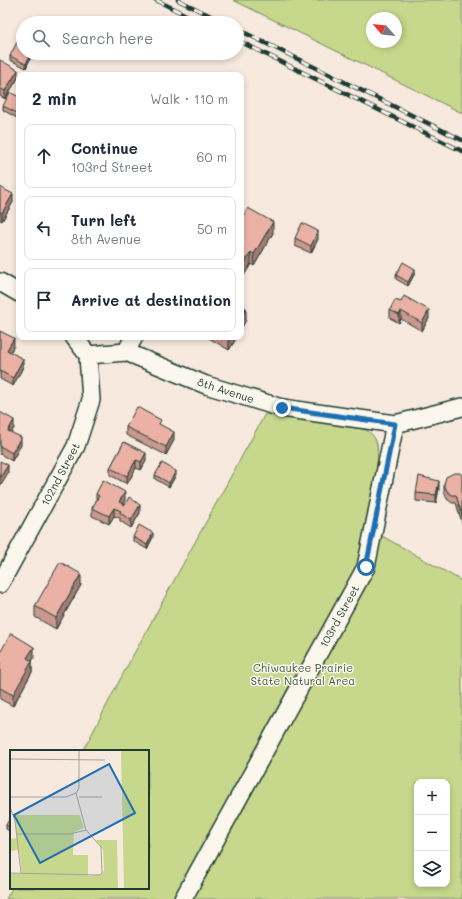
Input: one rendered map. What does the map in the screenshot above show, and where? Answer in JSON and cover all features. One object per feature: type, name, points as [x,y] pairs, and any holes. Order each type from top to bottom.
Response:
[{"type":"street","points":[[0,282],[16,291]]},
{"type":"street","points":[[76,340],[88,355]]},
{"type":"street","name":"8th Avenue","points":[[88,355],[130,344],[206,385],[282,408],[395,424],[462,407]]},
{"type":"street","name":"102nd Street","points":[[0,584],[76,446],[91,400],[88,355]]},
{"type":"street","name":"103rd Street","points":[[184,899],[366,567],[395,424]]},
{"type":"green space","points":[[233,0],[462,0],[462,113]]},
{"type":"green space","name":"Chiwaukee Prairie State Natural Area","points":[[265,414],[363,429],[369,432],[376,441],[377,458],[366,527],[462,581],[462,899],[6,899],[11,889],[149,889],[149,750],[84,750],[124,672]]},
{"type":"building","points":[[16,44],[16,59],[10,56]]},
{"type":"building","points":[[0,60],[18,70],[5,91],[0,88]]},
{"type":"building","points":[[18,60],[28,60],[26,64]]},
{"type":"building","points":[[10,92],[16,95],[16,112],[3,106]]},
{"type":"building","points":[[0,187],[13,194],[2,213],[0,212]]},
{"type":"building","points":[[248,208],[273,222],[254,254],[251,252],[244,264],[244,214]]},
{"type":"building","points":[[302,223],[318,231],[311,246],[295,238]]},
{"type":"building","points":[[403,262],[415,269],[408,282],[396,275]]},
{"type":"building","points":[[404,296],[429,310],[422,323],[401,311],[399,315],[390,310],[395,300],[401,302]]},
{"type":"building","points":[[0,331],[14,338],[7,350],[23,359],[13,378],[0,371]]},
{"type":"building","points":[[137,407],[161,420],[159,424],[174,432],[166,447],[126,427]]},
{"type":"building","points":[[0,412],[14,420],[8,431],[21,437],[12,453],[0,446]]},
{"type":"building","points":[[124,442],[146,453],[141,462],[136,460],[127,476],[110,468]]},
{"type":"building","points":[[0,461],[8,465],[0,478]]},
{"type":"building","points":[[162,463],[176,471],[169,483],[155,475]]},
{"type":"building","points":[[454,473],[460,473],[462,475],[462,515],[456,495],[452,495],[447,491],[444,484],[446,477]]},
{"type":"building","points":[[419,476],[439,481],[436,495],[416,493]]},
{"type":"building","points":[[103,480],[125,492],[119,502],[125,505],[129,497],[140,505],[131,520],[120,513],[121,511],[114,508],[109,516],[92,508],[99,496],[96,494]]},
{"type":"building","points":[[139,525],[153,533],[147,545],[133,537]]},
{"type":"building","points":[[60,562],[81,574],[56,618],[35,606]]},
{"type":"building","points":[[11,633],[34,647],[27,658],[32,661],[13,695],[0,688],[0,653]]},
{"type":"building","points":[[10,818],[10,827],[6,825]]},
{"type":"railway","points":[[156,0],[188,16]]},
{"type":"railway","points":[[178,0],[211,16]]},
{"type":"railway","points":[[244,32],[462,140]]},
{"type":"railway","points":[[244,43],[462,151]]},
{"type":"route","points":[[282,408],[395,424],[366,567]]}]
